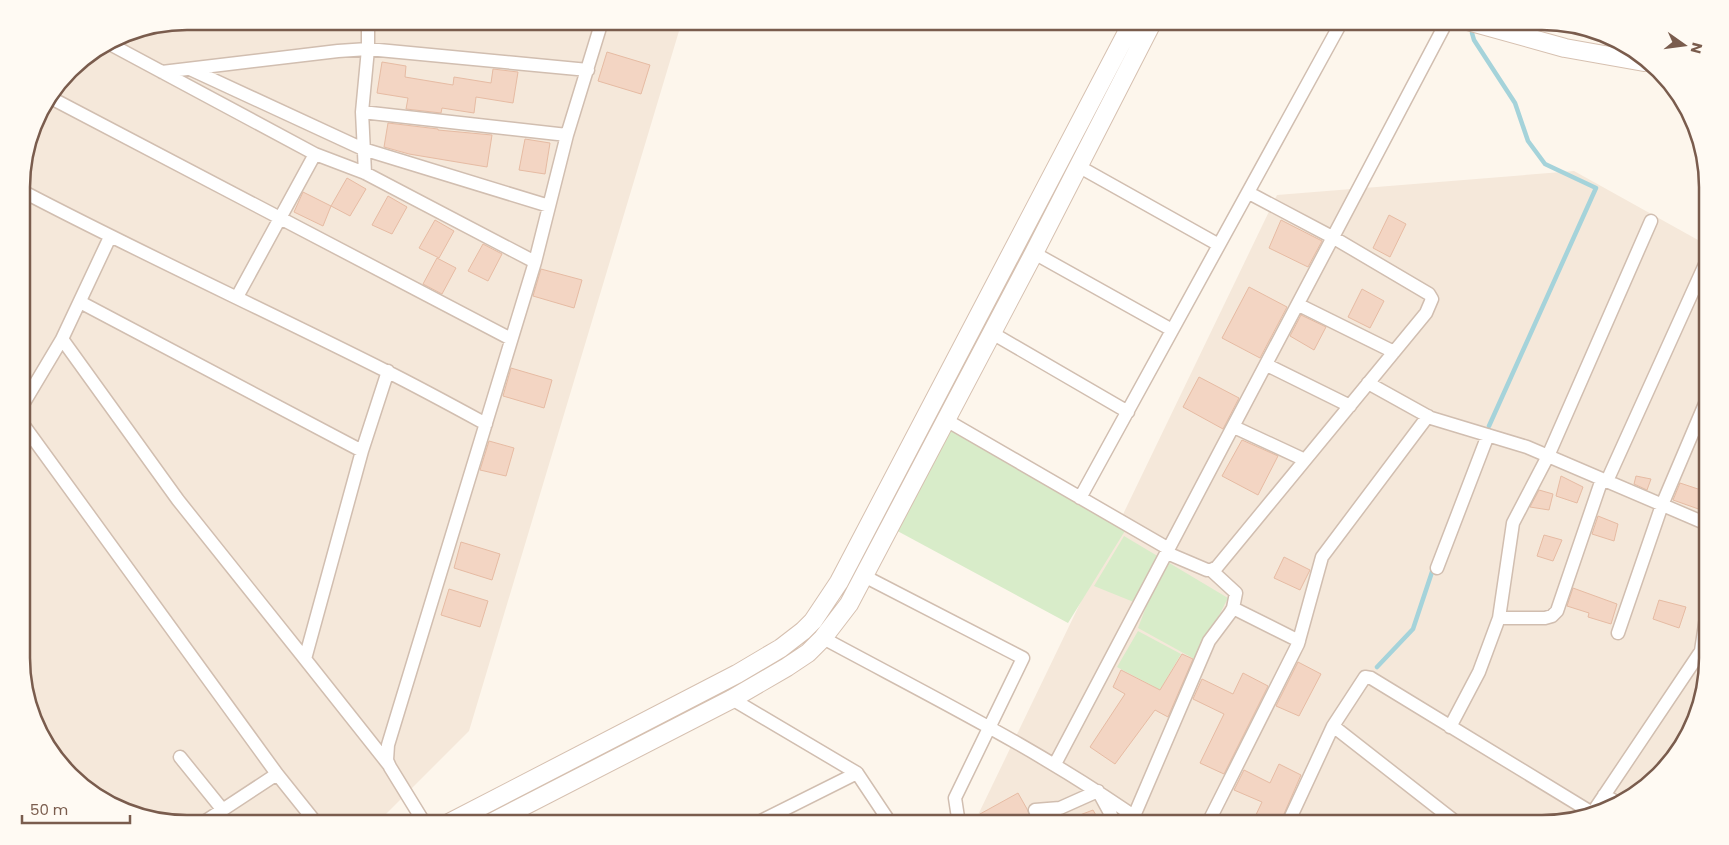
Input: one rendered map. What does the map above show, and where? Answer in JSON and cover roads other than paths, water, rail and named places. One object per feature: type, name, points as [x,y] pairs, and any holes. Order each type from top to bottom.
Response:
[{"type":"street","points":[[365,173],[362,112],[368,30]]},
{"type":"street","points":[[390,767],[387,760],[388,745],[511,338],[536,262],[567,135],[599,30]]},
{"type":"street","points":[[464,815],[737,674],[781,648],[813,621],[844,574],[1128,30]]},
{"type":"street","points":[[506,815],[732,699],[798,660],[823,638],[849,604],[864,576],[1034,253],[1148,30]]},
{"type":"street","points":[[1080,498],[1337,30]]},
{"type":"street","points":[[1056,764],[1442,30]]},
{"type":"street","points":[[1500,30],[1565,48],[1636,61]]},
{"type":"street","points":[[116,47],[316,154],[365,173],[536,262]]},
{"type":"street","points":[[162,72],[368,49],[588,70]]},
{"type":"street","points":[[189,69],[363,149],[549,206]]},
{"type":"street","points":[[56,101],[511,338]]},
{"type":"street","points":[[362,112],[567,135]]},
{"type":"street","points":[[237,297],[316,154]]},
{"type":"street","points":[[1078,166],[1219,245]]},
{"type":"street","points":[[1211,570],[1216,567],[1426,313],[1432,299],[1429,294],[1334,238],[1249,193]]},
{"type":"street","points":[[30,195],[110,237],[237,297],[388,372],[486,424]]},
{"type":"street","points":[[1450,727],[1479,672],[1499,618],[1513,523],[1548,456],[1651,220]]},
{"type":"street","points":[[30,389],[62,339],[110,237]]},
{"type":"street","points":[[1034,253],[1172,330]]},
{"type":"street","points":[[1499,618],[1545,618],[1552,616],[1557,611],[1605,480],[1699,277]]},
{"type":"street","points":[[80,302],[362,451]]},
{"type":"street","points":[[1298,305],[1394,352]]},
{"type":"street","points":[[992,333],[1128,412]]},
{"type":"street","points":[[62,339],[178,500],[390,767],[419,815]]},
{"type":"street","points":[[1267,365],[1350,406]]},
{"type":"street","points":[[306,659],[362,451],[388,372]]},
{"type":"street","points":[[1368,383],[1428,416],[1527,447],[1699,521]]},
{"type":"street","points":[[1213,815],[1300,641],[1322,557],[1428,416]]},
{"type":"street","points":[[1618,633],[1662,505],[1699,418]]},
{"type":"street","points":[[946,420],[1168,551],[1211,570],[1236,593],[1233,608],[1209,641],[1134,815]]},
{"type":"street","points":[[1234,427],[1305,460]]},
{"type":"street","points":[[30,434],[277,774],[310,815]]},
{"type":"street","points":[[1437,568],[1488,435]]},
{"type":"street","points":[[864,576],[1023,658],[955,798],[957,815]]},
{"type":"street","points":[[1233,608],[1300,641]]},
{"type":"street","points":[[823,638],[1056,764],[1133,815]]},
{"type":"street","points":[[1598,804],[1699,662]]},
{"type":"street","points":[[1294,815],[1333,726],[1362,679],[1368,677],[1585,809]]},
{"type":"street","points":[[732,699],[857,773],[885,815]]},
{"type":"street","points":[[1333,726],[1447,815]]},
{"type":"street","points":[[180,757],[222,808]]},
{"type":"street","points":[[774,815],[857,773]]},
{"type":"street","points":[[213,815],[277,774]]},
{"type":"street","points":[[1038,815],[1035,810],[1060,808],[1098,791]]},
{"type":"street","points":[[1098,791],[1111,815]]},
{"type":"street","points":[[1604,796],[1610,799]]},
{"type":"waterway","points":[[1472,33],[1474,40],[1515,103],[1528,141],[1545,164],[1596,188],[1489,426]]},
{"type":"waterway","points":[[1377,667],[1413,629],[1434,566]]}]
